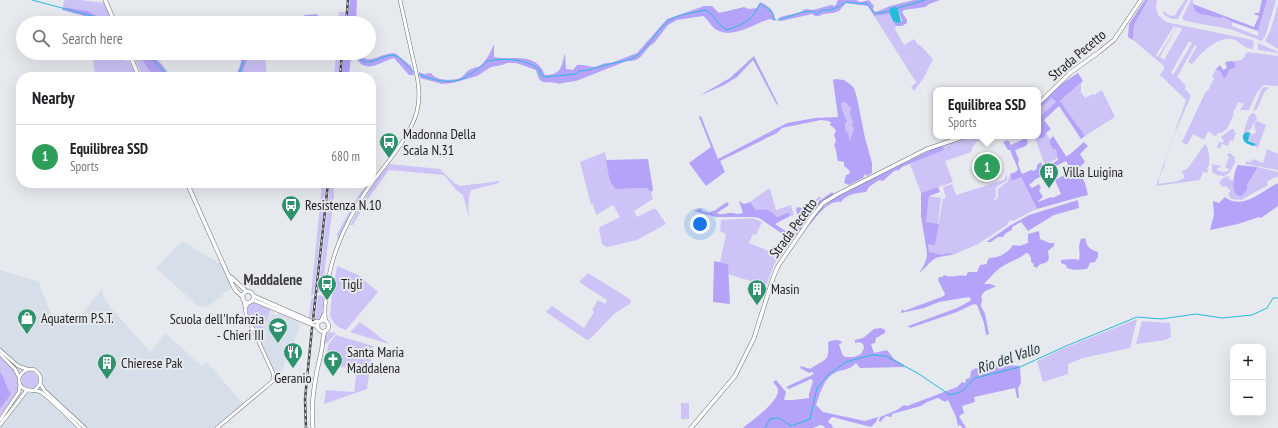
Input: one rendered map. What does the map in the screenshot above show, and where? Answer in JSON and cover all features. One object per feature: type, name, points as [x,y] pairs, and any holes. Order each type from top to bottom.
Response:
[{"type":"main road","points":[[105,0],[112,16]]},
{"type":"main road","name":"Strada Pecetto","points":[[1041,101],[1070,74],[1114,40],[1141,0]]},
{"type":"main road","points":[[132,60],[138,72]]},
{"type":"main road","name":"Strada Pecetto","points":[[690,428],[734,378],[751,345],[778,266],[823,203],[927,149],[957,139]]},
{"type":"main road","points":[[189,188],[236,291],[243,299],[252,299],[311,321],[326,321],[329,327],[321,330],[252,299]]},
{"type":"main road","points":[[229,274],[246,291],[251,292],[252,299]]},
{"type":"main road","points":[[243,299],[243,294],[246,291]]},
{"type":"main road","points":[[312,428],[312,410],[317,372],[322,351],[320,321]]},
{"type":"street","points":[[376,178],[392,157],[416,116],[419,94],[400,0]]},
{"type":"street","points":[[326,321],[324,314],[328,279],[332,263],[340,242],[362,197],[369,188]]},
{"type":"street","points":[[217,428],[274,380],[273,373],[245,308],[243,299]]},
{"type":"street","points":[[245,308],[252,299]]},
{"type":"street","points":[[320,321],[324,314]]},
{"type":"street","points":[[0,350],[18,366],[32,369],[37,372],[40,376],[40,383],[44,390],[85,428]]},
{"type":"street","points":[[0,354],[15,369],[18,374],[20,384],[19,392],[0,420]]},
{"type":"street","points":[[19,379],[22,373],[27,369]]},
{"type":"street","points":[[34,390],[40,383]]},
{"type":"street","points":[[20,384],[27,390],[34,390],[42,393],[80,428]]},
{"type":"street","points":[[0,425],[27,390]]},
{"type":"shaded area","points":[[64,0],[81,0],[104,3],[110,16],[98,16],[88,11],[63,7]]},
{"type":"shaded area","points":[[350,0],[357,0],[356,16],[348,16]]},
{"type":"shaded area","points":[[838,0],[856,0],[861,2],[869,0],[874,6],[873,9],[875,12],[890,6],[914,0],[940,0],[925,7],[904,10],[902,12],[907,20],[907,23],[902,26],[896,26],[893,21],[899,23],[902,21],[898,8],[891,8],[890,14],[874,16],[868,6],[846,3],[839,11],[833,13],[819,16],[812,14],[781,21],[778,20],[780,17],[801,12],[805,9],[813,10],[831,5],[835,6]]},
{"type":"shaded area","points":[[1145,0],[1148,0],[1134,25],[1133,40],[1128,37],[1129,24]]},
{"type":"shaded area","points":[[1148,0],[1157,0],[1156,7],[1158,15],[1166,22],[1252,40],[1254,42],[1253,49],[1251,49],[1246,48],[1237,41],[1231,39],[1218,41],[1201,54],[1192,64],[1188,62],[1197,46],[1195,45],[1177,77],[1186,86],[1185,89],[1191,96],[1174,135],[1159,184],[1178,181],[1184,178],[1184,175],[1181,172],[1188,168],[1205,144],[1209,154],[1209,166],[1207,168],[1208,173],[1203,172],[1200,180],[1156,186],[1186,100],[1160,75],[1164,69],[1164,66],[1133,40],[1134,25]],"holes":[[[1174,26],[1176,28],[1158,57],[1156,55]],[[1177,27],[1182,29],[1164,60],[1160,57]],[[1189,41],[1192,43],[1173,75],[1171,73]]]},
{"type":"shaded area","points":[[1185,0],[1188,0],[1178,19],[1172,19],[1164,15],[1163,11],[1168,15],[1174,16]]},
{"type":"shaded area","points":[[1191,0],[1193,0],[1193,4],[1232,22],[1232,26],[1258,36],[1258,31],[1267,0],[1276,0],[1266,34],[1262,41],[1230,29],[1185,21],[1182,18]]},
{"type":"shaded area","points":[[1262,0],[1267,0],[1258,31],[1232,22],[1223,17],[1221,18],[1201,14],[1195,11],[1193,4],[1254,27],[1259,16],[1254,14],[1259,13]]},
{"type":"shaded area","points":[[760,2],[771,9],[774,14],[775,21],[770,19],[745,29],[732,33],[725,33],[714,28],[703,16],[677,20],[668,25],[654,43],[637,60],[627,61],[576,81],[560,84],[544,82],[539,79],[536,70],[516,63],[507,63],[491,67],[477,76],[453,83],[442,84],[420,78],[419,72],[424,74],[431,73],[433,76],[444,80],[460,78],[472,68],[480,66],[483,63],[494,44],[494,57],[523,58],[530,60],[541,68],[545,75],[558,72],[563,63],[565,53],[566,69],[573,70],[577,65],[594,67],[611,63],[637,53],[667,19],[704,6],[712,6],[719,13],[744,7],[749,9],[757,8]]},
{"type":"shaded area","points":[[1278,4],[1278,49],[1265,41],[1271,29]]},
{"type":"shaded area","points":[[63,7],[88,11],[98,16],[84,16],[62,10]]},
{"type":"shaded area","points":[[339,12],[345,12],[345,16],[338,16]]},
{"type":"shaded area","points":[[316,14],[319,16],[303,16]]},
{"type":"shaded area","points":[[890,14],[896,26],[895,29],[904,45],[914,39],[918,45],[920,45],[933,59],[923,79],[914,91],[911,87],[916,82],[874,16]]},
{"type":"shaded area","points":[[1258,43],[1278,52],[1278,53],[1258,50]]},
{"type":"shaded area","points":[[1247,52],[1278,56],[1278,86],[1263,85],[1256,94],[1249,110],[1240,110],[1244,104],[1238,102],[1227,129],[1221,133],[1218,133],[1216,136],[1208,132],[1204,140],[1193,134],[1187,145],[1182,142],[1206,91],[1208,91],[1216,69],[1226,74],[1234,64],[1232,61],[1242,60]]},
{"type":"shaded area","points":[[395,53],[411,66],[414,75],[409,75],[394,58],[374,66],[365,66],[358,60],[376,60],[376,58]]},
{"type":"shaded area","points":[[754,56],[778,104],[777,105],[753,60],[737,77],[724,85],[699,96],[730,78]]},
{"type":"shaded area","points":[[93,60],[122,60],[129,61],[134,72],[95,72]]},
{"type":"shaded area","points":[[135,60],[143,60],[151,72],[141,72]]},
{"type":"shaded area","points":[[143,60],[158,60],[167,72],[151,72]]},
{"type":"shaded area","points":[[241,60],[247,60],[243,72],[237,72]]},
{"type":"shaded area","points":[[247,60],[266,60],[267,72],[243,72]]},
{"type":"shaded area","points":[[335,60],[340,60],[339,72],[334,72]]},
{"type":"shaded area","points":[[343,60],[351,60],[349,72],[342,72]]},
{"type":"shaded area","points":[[1232,61],[1235,64],[1235,68],[1230,69],[1225,78],[1222,76],[1222,73],[1216,69],[1220,65],[1223,70],[1227,68],[1225,62]]},
{"type":"shaded area","points":[[1078,73],[1083,81],[1060,101],[1085,136],[1081,139],[1059,106],[1044,120],[1051,129],[1046,133],[1044,138],[1041,138],[1041,115],[1056,102],[1052,98],[1041,107],[1041,104],[1058,86]]},
{"type":"shaded area","points":[[833,80],[844,80],[854,88],[872,163],[872,173],[867,176],[865,174],[863,178],[849,185],[844,183],[846,175],[849,174],[850,171],[844,166],[844,162],[838,161],[834,145],[836,141],[834,135],[836,131],[830,125],[831,123],[829,121],[821,120],[782,128],[777,133],[720,161],[725,172],[706,186],[689,163],[711,147],[699,117],[701,116],[718,159],[787,123],[815,118],[838,117]],"holes":[[[845,102],[851,108],[850,114],[854,128],[850,141],[848,133],[846,132],[845,124],[847,121],[841,104]]]},
{"type":"shaded area","points":[[1081,83],[1081,92],[1085,98],[1102,90],[1115,117],[1085,136],[1060,101]]},
{"type":"shaded area","points":[[1262,88],[1269,88],[1265,91],[1257,109],[1253,111]]},
{"type":"shaded area","points":[[1052,98],[1056,102],[1041,115],[1041,107]]},
{"type":"shaded area","points":[[845,102],[849,105],[854,120],[850,141],[846,132],[845,124],[847,121],[841,104]]},
{"type":"shaded area","points":[[1253,113],[1255,114],[1257,120],[1251,129],[1243,134],[1249,116]]},
{"type":"shaded area","points":[[1257,121],[1266,125],[1258,148],[1254,146],[1256,144],[1248,141],[1250,136],[1246,132],[1249,131],[1252,135],[1256,132],[1254,124]]},
{"type":"shaded area","points":[[1232,129],[1235,130],[1234,132],[1236,133],[1233,141],[1230,140],[1228,146],[1222,144],[1220,149],[1217,147],[1219,142],[1222,143],[1224,140],[1221,138],[1222,136]]},
{"type":"shaded area","points":[[1046,133],[1050,139],[1050,143],[1056,149],[1058,158],[1046,164],[1044,163],[1035,139],[1044,138]]},
{"type":"shaded area","points":[[1053,136],[1066,156],[1084,142],[1088,146],[1080,154],[1085,162],[1078,169],[1085,183],[1088,195],[1037,209],[1021,177],[1012,181],[1010,174],[1016,172],[1018,169],[1010,150],[1008,150],[1003,142],[1008,140],[1011,145],[1026,139],[1028,142],[1026,146],[1015,150],[1022,174],[1031,170],[1034,171],[1037,168],[1037,165],[1041,162],[1045,174],[1029,185],[1032,188],[1039,184],[1041,188],[1039,190],[1043,197],[1038,202],[1061,194],[1055,180],[1066,174],[1067,176],[1073,173],[1066,161],[1050,169],[1048,166],[1058,160],[1056,149],[1053,149],[1051,146],[1050,139]]},
{"type":"shaded area","points":[[960,139],[985,139],[977,142],[971,152],[945,161],[953,182],[921,193],[910,164],[944,150],[943,144]]},
{"type":"shaded area","points":[[943,144],[944,150],[894,171],[883,181],[879,180],[869,187],[866,192],[852,194],[841,202],[830,204],[821,211],[806,229],[805,228],[820,209],[839,195]]},
{"type":"shaded area","points":[[1267,149],[1278,154],[1278,170],[1245,164],[1247,161],[1251,162],[1253,159],[1263,163]]},
{"type":"shaded area","points":[[605,152],[612,184],[616,189],[646,188],[651,192],[653,199],[634,211],[637,217],[656,209],[666,224],[637,240],[607,247],[602,244],[599,229],[600,227],[620,217],[613,205],[596,215],[593,204],[591,205],[580,162]]},
{"type":"shaded area","points":[[1228,153],[1235,157],[1234,160],[1236,161],[1229,173],[1224,176],[1217,175],[1212,172],[1212,164],[1221,166],[1221,168],[1218,167],[1217,170],[1223,172],[1228,171],[1229,169],[1225,167],[1229,157],[1227,155]]},
{"type":"shaded area","points":[[648,159],[653,190],[651,192],[646,188],[616,189],[613,186],[609,176],[606,160]]},
{"type":"shaded area","points":[[389,164],[440,169],[454,183],[460,186],[500,181],[499,183],[471,190],[468,204],[469,218],[463,195],[457,191],[444,175],[389,170],[376,188],[376,182]]},
{"type":"shaded area","points":[[1238,165],[1257,167],[1247,185],[1247,189],[1242,196],[1236,195],[1234,192],[1234,175]]},
{"type":"shaded area","points":[[1257,167],[1278,172],[1278,177],[1273,178],[1267,182],[1268,185],[1241,200],[1231,199],[1228,194],[1231,191],[1226,186],[1223,187],[1219,183],[1223,178],[1228,176],[1230,180],[1233,180],[1235,192],[1247,185],[1256,172]]},
{"type":"shaded area","points":[[1007,174],[1007,180],[996,188],[996,197],[994,198],[995,201],[998,197],[998,189],[1008,181],[1010,174],[1012,181],[1021,177],[1037,209],[1013,221],[1010,220],[1007,225],[978,244],[955,254],[945,253],[944,255],[929,252],[928,243],[935,244],[943,199],[946,198],[943,187],[952,184],[956,195],[1004,180]]},
{"type":"shaded area","points":[[1278,183],[1278,206],[1261,218],[1259,217],[1238,224],[1210,230],[1214,215],[1213,201],[1219,203],[1225,197],[1232,201],[1245,201]]},
{"type":"shaded area","points":[[938,187],[940,192],[929,196],[926,222],[939,224],[935,245],[928,244],[929,252],[944,255],[945,253],[955,254],[936,258],[919,273],[926,261],[927,256],[921,216],[921,193]]},
{"type":"shaded area","points":[[322,188],[325,188],[314,294],[311,296]]},
{"type":"shaded area","points":[[329,188],[333,188],[334,197],[322,291],[318,292]]},
{"type":"shaded area","points":[[364,188],[368,188],[338,241],[337,234],[358,196]]},
{"type":"shaded area","points":[[372,188],[376,188],[353,225],[350,225],[358,209]]},
{"type":"shaded area","points":[[770,189],[776,210],[791,205],[794,215],[790,216],[789,212],[777,217],[763,209],[756,210],[750,202]]},
{"type":"shaded area","points":[[832,192],[834,194],[821,204],[797,235],[790,239],[759,218],[716,217],[694,211],[701,208],[702,211],[709,213],[727,202],[729,205],[717,213],[740,214],[743,213],[739,201],[744,204],[750,202],[756,210],[768,210],[777,217],[789,212],[790,216],[775,224],[790,234],[792,233],[795,224],[800,225],[819,201]]},
{"type":"shaded area","points":[[929,196],[941,198],[938,224],[926,223]]},
{"type":"shaded area","points":[[819,197],[821,197],[802,220],[799,220],[796,210],[797,207],[807,209]]},
{"type":"shaded area","points":[[1078,200],[1079,208],[1054,215],[1028,231],[1021,222],[1012,227],[1012,230],[1006,233],[1003,237],[998,237],[991,242],[986,242],[1029,215]]},
{"type":"shaded area","points":[[753,218],[762,222],[756,235],[753,234],[749,243],[779,255],[766,286],[728,274],[728,264],[720,262],[726,234],[720,231],[721,220]]},
{"type":"shaded area","points":[[1039,231],[1040,239],[1054,243],[1054,246],[1048,251],[1049,258],[1047,262],[1039,265],[1037,268],[1033,266],[1034,264],[1031,262],[1029,254],[1026,253],[1000,268],[984,284],[996,286],[985,291],[981,297],[981,306],[985,314],[989,334],[986,335],[984,323],[977,305],[974,304],[957,312],[910,328],[908,326],[957,308],[970,301],[971,299],[969,297],[939,302],[924,308],[901,313],[902,309],[904,311],[944,296],[945,294],[938,280],[939,277],[944,275],[950,277],[966,276],[968,272],[977,272],[980,265],[987,264],[989,258],[1003,254],[1013,245],[1019,246],[1028,243],[1028,234]]},
{"type":"shaded area","points":[[1085,238],[1089,247],[1098,252],[1098,257],[1095,262],[1090,263],[1087,269],[1074,270],[1067,268],[1066,265],[1061,263],[1061,260],[1079,260],[1080,242],[1081,239]]},
{"type":"shaded area","points":[[182,241],[221,264],[231,288],[210,305],[199,307],[156,268]]},
{"type":"shaded area","points":[[714,261],[728,264],[730,304],[713,302]]},
{"type":"shaded area","points":[[337,266],[358,275],[378,292],[346,330],[335,324],[330,317]]},
{"type":"shaded area","points":[[0,270],[39,282],[50,312],[70,326],[74,325],[102,288],[103,295],[107,303],[150,352],[165,333],[202,366],[207,362],[244,405],[217,428],[0,428],[0,410],[15,387],[0,360]]},
{"type":"shaded area","points":[[588,273],[630,299],[631,303],[614,314],[591,338],[587,340],[546,312],[552,306],[584,328],[594,312],[592,310],[598,300],[605,304],[607,300],[579,282]]},
{"type":"shaded area","points":[[320,295],[324,297],[322,316],[320,319],[315,320],[318,296]]},
{"type":"shaded area","points":[[314,297],[311,320],[309,318],[311,299]]},
{"type":"shaded area","points":[[253,302],[271,309],[259,338],[248,313],[248,307]]},
{"type":"shaded area","name":"Scuola dell'Infanzia - Chieri III","points":[[270,312],[276,316],[280,313],[296,321],[300,326],[282,370],[279,373],[274,371],[259,338]]},
{"type":"shaded area","points":[[1137,319],[1130,348],[1083,358],[1068,364],[1068,374],[1043,382],[1037,361],[1062,349]]},
{"type":"shaded area","points":[[1142,321],[1170,323],[1171,337],[1165,340],[1136,344]]},
{"type":"shaded area","points":[[360,322],[389,344],[350,332]]},
{"type":"shaded area","points":[[881,328],[885,330],[885,333],[876,338],[875,343],[871,344],[874,353],[887,350],[894,359],[904,365],[904,367],[860,368],[856,363],[850,368],[836,372],[827,380],[822,388],[816,405],[823,412],[865,421],[878,417],[876,422],[871,427],[832,417],[828,422],[833,428],[825,428],[824,426],[820,425],[813,428],[743,428],[764,411],[774,400],[778,390],[773,382],[776,380],[786,392],[784,400],[809,398],[813,381],[811,379],[789,389],[786,387],[814,373],[809,373],[800,368],[801,366],[810,369],[825,360],[828,354],[828,342],[838,340],[842,342],[839,344],[842,354],[845,357],[854,357],[861,354],[864,348],[863,344],[859,342],[855,343],[855,340],[863,338],[874,329]]},
{"type":"shaded area","points":[[329,332],[336,333],[327,343],[324,344],[325,336]]},
{"type":"shaded area","points":[[336,335],[373,346],[367,389],[324,404],[326,390],[354,392],[357,369],[326,365],[328,345]]},
{"type":"shaded area","points":[[0,357],[14,371],[18,380],[18,391],[0,416],[0,409],[10,394],[0,372]]},
{"type":"shaded area","points":[[989,365],[1020,366],[1021,383],[1018,388],[1019,398],[1017,398],[1015,388],[974,397],[975,402],[962,406],[964,413],[959,416],[966,428],[963,428],[960,425],[958,426],[956,417],[948,400],[945,402],[938,398],[921,406],[892,414],[892,417],[886,416],[880,422],[879,421],[880,417],[897,410],[904,405],[907,406],[957,387],[962,382],[965,383],[966,379],[970,378],[971,371],[976,368],[982,369]]},
{"type":"shaded area","points":[[0,372],[11,394],[0,409]]},
{"type":"shaded area","points":[[30,372],[37,377],[38,380],[33,387],[30,388],[23,383],[22,380],[27,373]]},
{"type":"shaded area","points":[[681,403],[689,403],[689,419],[681,419]]},
{"type":"water","points":[[890,8],[898,8],[901,22],[898,23],[893,21],[890,14]]},
{"type":"water","points":[[1246,132],[1250,133],[1248,141],[1256,144],[1254,146],[1243,140],[1243,135]]},
{"type":"waterway","points":[[32,0],[92,16]]},
{"type":"waterway","points":[[898,8],[925,0]]},
{"type":"waterway","points":[[778,20],[803,12],[813,11],[816,14],[823,10],[832,10],[844,3],[865,3],[875,13],[890,11]]},
{"type":"waterway","points":[[418,74],[441,81],[459,80],[480,68],[487,61],[501,59],[528,63],[540,70],[541,75],[545,77],[576,74],[579,71],[590,70],[633,58],[647,46],[667,22],[681,15],[706,10],[727,30],[737,26],[754,15],[761,4],[770,10],[773,14],[773,18],[776,20]]},
{"type":"waterway","points":[[376,60],[391,55],[396,56],[415,73]]},
{"type":"waterway","points":[[153,60],[164,72]]},
{"type":"waterway","points":[[240,72],[244,60]]},
{"type":"waterway","points":[[362,60],[365,62],[375,60]]},
{"type":"waterway","name":"Rio del Vallo","points":[[765,428],[770,419],[779,418],[791,426],[810,419],[817,388],[829,374],[846,362],[871,355],[886,356],[919,374],[950,395],[961,392],[975,378],[1020,367],[1066,346],[1137,317],[1161,319],[1196,314],[1222,318],[1252,315],[1267,308],[1273,298],[1278,298]]},
{"type":"railway","points":[[347,16],[348,0]]},
{"type":"railway","points":[[340,72],[341,60]]},
{"type":"railway","points":[[313,320],[327,188]]},
{"type":"railway","points":[[306,428],[305,399],[312,328]]},
{"type":"place","name":"Madonna Della Scala N.31","points":[[389,159]]},
{"type":"place","name":"Equilibrea SSD","points":[[987,167]]},
{"type":"place","name":"Villa Luigina","points":[[1049,189]]},
{"type":"place","name":"Resistenza N.10","points":[[291,222]]},
{"type":"place","name":"Tigli","points":[[327,301]]},
{"type":"place","name":"Masin","points":[[757,306]]},
{"type":"place","name":"Aquaterm P.S.T.","points":[[27,335]]},
{"type":"place","name":"Scuola dell'Infanzia - Chieri III","points":[[278,344]]},
{"type":"place","name":"Geranio","points":[[293,369]]},
{"type":"place","name":"Santa Maria Maddalena","points":[[333,377]]},
{"type":"place","name":"Chierese Pak","points":[[107,380]]},
{"type":"district","name":"Maddalene","points":[[273,279]]}]
